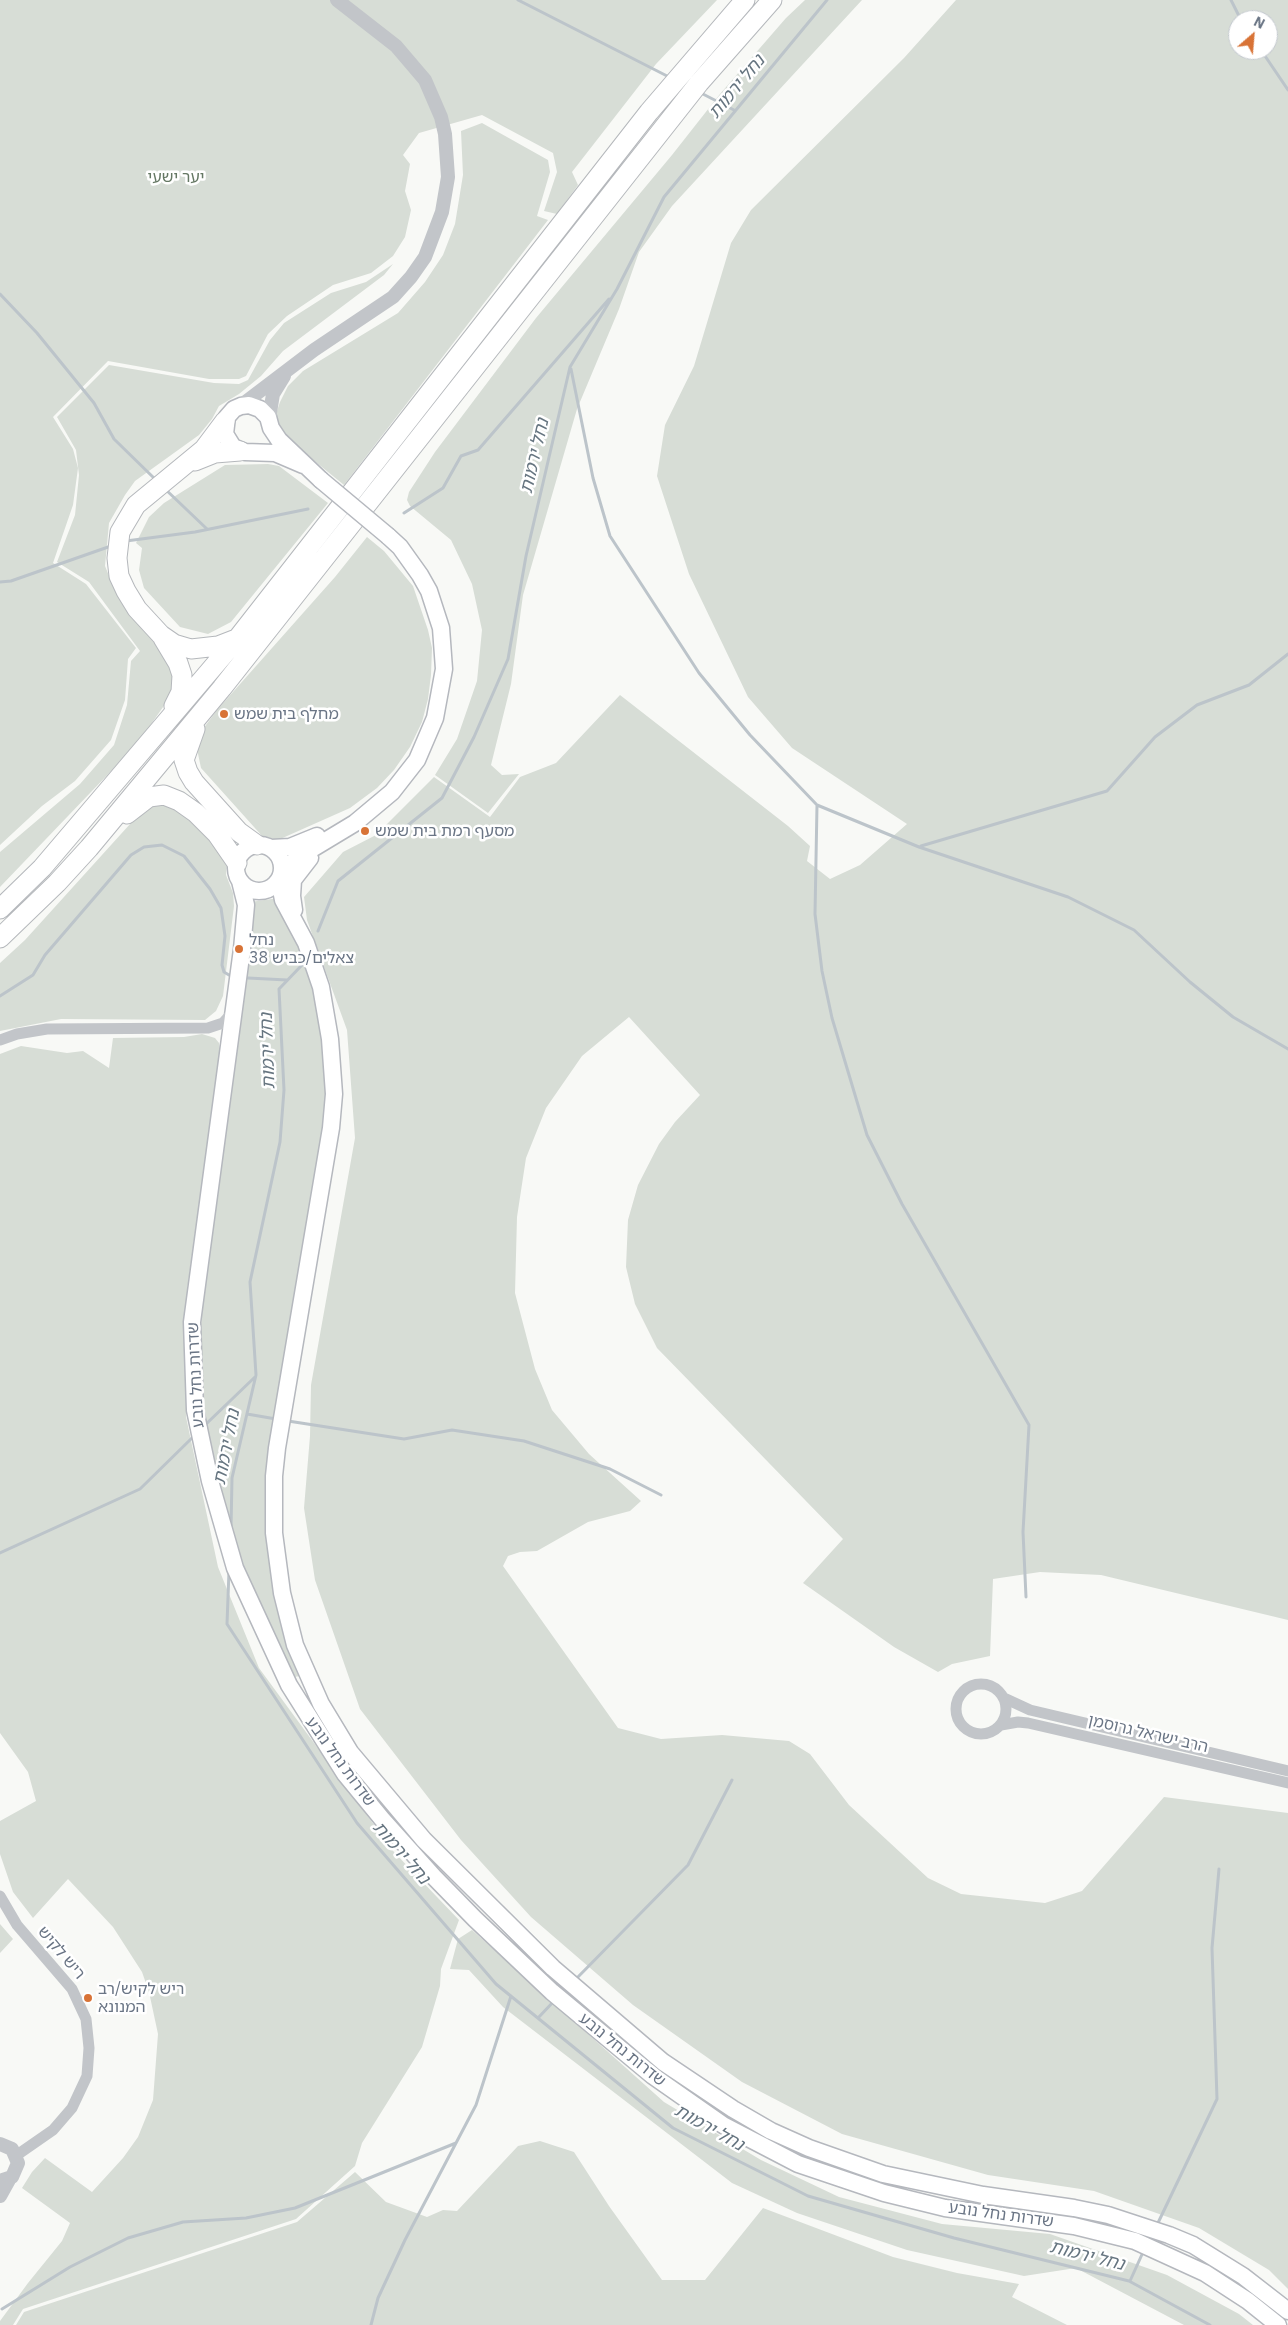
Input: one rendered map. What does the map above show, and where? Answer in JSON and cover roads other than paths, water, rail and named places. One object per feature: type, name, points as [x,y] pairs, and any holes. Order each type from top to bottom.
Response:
[{"type":"highway","points":[[0,909],[42,868],[237,639],[649,112],[744,0]]},
{"type":"highway","points":[[0,938],[57,883],[89,848],[222,688],[698,83],[772,0]]},
{"type":"highway","points":[[163,726],[181,692],[182,682],[178,663],[161,635],[137,609],[126,592],[119,576],[117,545],[120,532],[136,505],[183,467],[210,442],[225,421]]},
{"type":"highway","points":[[183,467],[215,453],[247,451]]},
{"type":"highway","points":[[161,635],[174,644],[191,649],[210,648],[237,639]]},
{"type":"highway","points":[[222,688],[196,728],[184,760],[194,782],[239,832],[264,847]]},
{"type":"highway","points":[[89,848],[137,805],[149,797],[164,796],[179,801],[196,813],[226,845],[238,872]]},
{"type":"main road","points":[[298,927],[292,896],[296,874],[310,858],[369,812],[403,782],[424,747],[439,702],[444,669],[440,628],[429,591],[410,560],[388,536],[303,465],[279,440],[258,408],[249,405],[239,407],[230,412],[225,421],[226,439],[233,447],[247,451],[275,453],[303,465]]},
{"type":"main road","points":[[247,451],[267,441],[270,424]]},
{"type":"main road","points":[[348,828],[297,858],[270,889],[260,892],[250,890],[238,872],[244,851],[264,847],[284,848],[301,843],[369,812]]},
{"type":"main road","points":[[264,847],[280,858],[281,877]]},
{"type":"main road","name":"שדרות נחל נובע","points":[[238,872],[246,906],[235,1007],[192,1322],[195,1410],[200,1442],[235,1568],[275,1658],[304,1713],[328,1750],[363,1797],[475,1919],[552,1992],[653,2076],[723,2125],[798,2164],[884,2193],[945,2208],[1074,2226],[1135,2241],[1205,2273],[1248,2301],[1278,2325]]},
{"type":"main road","name":"שדרות נחל נובע","points":[[281,877],[283,900],[298,927],[316,970],[324,998],[333,1064],[334,1094],[331,1128],[277,1448],[274,1476],[274,1533],[282,1593],[294,1645],[321,1704],[350,1752],[424,1840],[546,1961],[663,2062],[734,2109],[771,2131],[809,2148],[883,2174],[965,2192],[1074,2208],[1108,2215],[1169,2235],[1194,2245],[1236,2271],[1288,2311]]},
{"type":"street","points":[[239,407],[393,296],[411,277],[425,257],[433,239],[446,194],[448,156],[446,134],[441,117],[425,80],[396,46],[337,0]]},
{"type":"street","points":[[270,424],[273,394],[280,381],[291,368]]},
{"type":"street","points":[[0,1040],[17,1034],[47,1030],[208,1028],[223,1023],[235,1007]]},
{"type":"street","points":[[208,1028],[223,1038],[229,1052]]},
{"type":"street","points":[[979,1684],[994,1688],[1004,1698],[1007,1709],[1001,1725],[986,1734],[970,1732],[959,1720],[957,1704],[964,1691],[979,1684]]},
{"type":"street","name":"הרב ישראל גרוסמן","points":[[1004,1698],[1030,1710],[1288,1771]]},
{"type":"street","name":"הרב ישראל גרוסמן","points":[[1001,1725],[1018,1722],[1028,1723],[1288,1783]]},
{"type":"street","name":"ריש לקיש","points":[[0,1896],[17,1924],[72,1989],[86,2019],[89,2048],[86,2076],[72,2108],[53,2130],[17,2155]]},
{"type":"street","points":[[0,2196],[5,2180],[18,2168],[17,2155],[12,2149],[1,2143]]},
{"type":"waterway","points":[[518,0],[671,78]]},
{"type":"waterway","name":"נחל ירמות","points":[[318,931],[338,881],[442,798],[474,737],[508,659],[526,556],[570,367],[617,289],[664,197],[827,0]]},
{"type":"waterway","points":[[1231,0],[1236,10]]},
{"type":"waterway","points":[[1268,60],[1288,90]]},
{"type":"waterway","points":[[699,92],[734,110]]},
{"type":"waterway","points":[[0,294],[37,333],[94,403],[114,439],[156,480]]},
{"type":"waterway","points":[[404,513],[443,488],[461,456],[478,450],[609,299]]},
{"type":"waterway","points":[[571,369],[593,478],[610,536],[699,673],[750,735],[817,805],[919,847],[1068,897],[1134,930],[1190,982],[1233,1017],[1288,1049]]},
{"type":"waterway","points":[[164,488],[207,529]]},
{"type":"waterway","points":[[126,541],[195,532],[308,509]]},
{"type":"waterway","points":[[0,582],[11,581],[111,546]]},
{"type":"waterway","points":[[921,846],[1107,791],[1155,737],[1197,705],[1249,685],[1288,654]]},
{"type":"waterway","points":[[817,805],[815,914],[822,971],[832,1018],[867,1135],[902,1204],[1029,1425],[1023,1532],[1026,1597]]},
{"type":"waterway","points":[[0,996],[33,975],[45,955],[131,855],[144,847],[162,845],[184,856],[210,889],[221,908],[225,936],[222,965],[224,972],[229,975]]},
{"type":"waterway","name":"נחל ירמות","points":[[231,1528],[232,1478],[256,1375],[250,1282],[280,1142],[284,1090],[279,989],[302,965]]},
{"type":"waterway","points":[[248,978],[287,980]]},
{"type":"waterway","points":[[204,1426],[255,1377]]},
{"type":"waterway","points":[[247,1414],[276,1419]]},
{"type":"waterway","points":[[288,1421],[404,1439],[452,1430],[524,1441],[610,1469],[661,1495]]},
{"type":"waterway","points":[[0,1553],[140,1489],[194,1436]]},
{"type":"waterway","name":"נחל ירמות","points":[[229,1571],[227,1624],[357,1823],[496,1984],[673,2128],[808,2196],[954,2238],[1129,2281],[1210,2325]]},
{"type":"waterway","points":[[575,1980],[688,1865],[732,1780]]},
{"type":"waterway","points":[[1157,2225],[1217,2099],[1212,1948],[1219,1869]]},
{"type":"waterway","points":[[371,2325],[378,2298],[405,2240],[476,2105],[511,1996]]},
{"type":"waterway","points":[[538,2018],[555,2000]]},
{"type":"waterway","points":[[2,2309],[70,2267],[128,2238],[183,2222],[246,2218],[295,2208],[456,2143]]},
{"type":"waterway","points":[[1130,2281],[1144,2250]]},
{"type":"place","name":"מחלף בית שמש","points":[[224,714]]},
{"type":"place","name":"מסעף רמת בית שמש","points":[[365,831]]},
{"type":"place","name":"נחל צאלים/כביש 38","points":[[239,949]]},
{"type":"place","name":"ריש לקיש/רב המנונא","points":[[88,1998]]},
{"type":"park label","name":"יער ישעי","points":[[176,177]]}]
